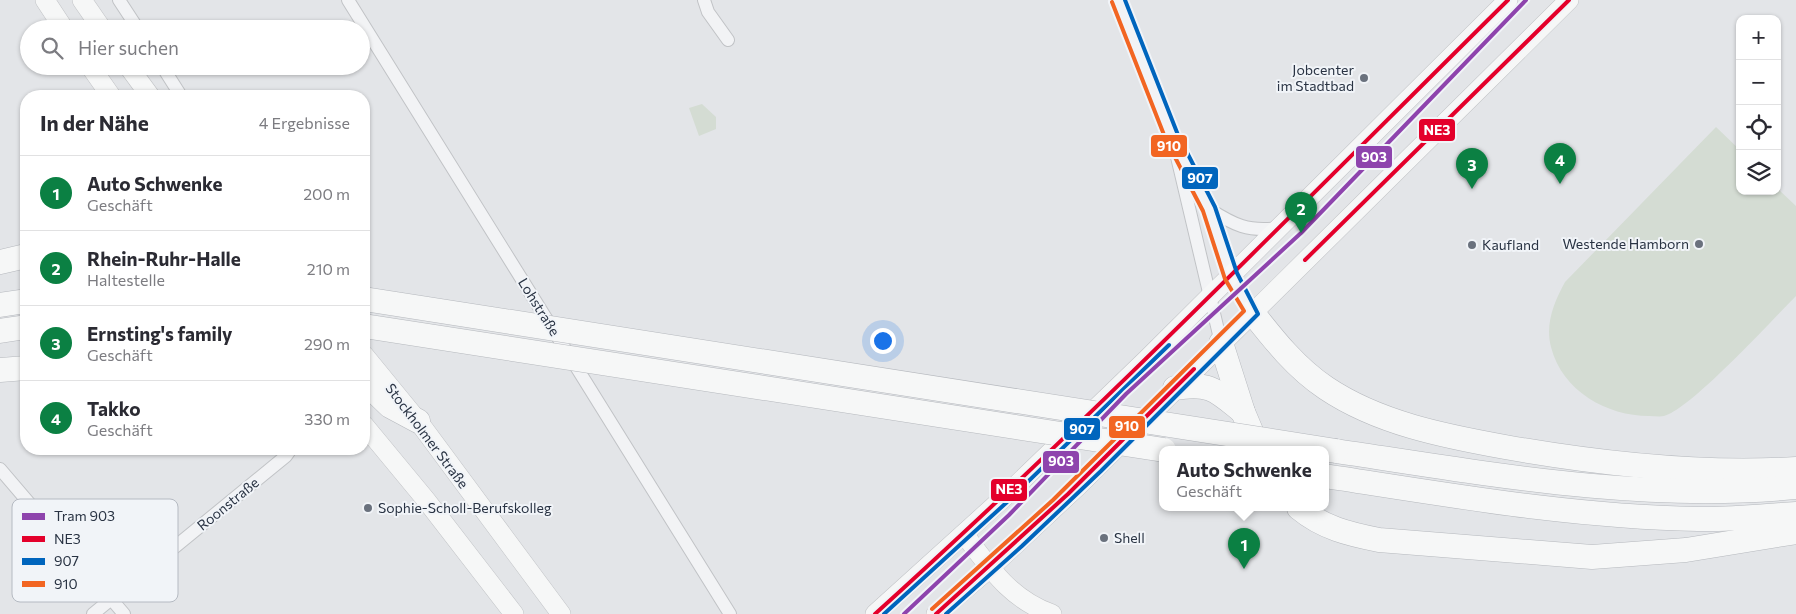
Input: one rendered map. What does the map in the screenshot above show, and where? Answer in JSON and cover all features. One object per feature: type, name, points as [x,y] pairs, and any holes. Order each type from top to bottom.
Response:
[{"type":"highway","points":[[0,262],[20,257]]},
{"type":"highway","points":[[370,300],[1304,446]]},
{"type":"highway","points":[[0,305],[20,302]]},
{"type":"highway","points":[[1252,312],[1288,355],[1325,388],[1354,404],[1400,422],[1470,441],[1541,454],[1615,463],[1703,470],[1796,469]]},
{"type":"highway","points":[[370,327],[1159,449]]},
{"type":"highway","points":[[0,331],[20,328]]},
{"type":"highway","points":[[1221,343],[1243,412],[1257,446]]},
{"type":"highway","points":[[0,370],[20,368]]},
{"type":"highway","points":[[1176,388],[1194,385],[1214,389],[1243,412]]},
{"type":"highway","points":[[370,387],[390,406],[418,421]]},
{"type":"highway","points":[[1329,450],[1545,481],[1648,492],[1752,491],[1796,487]]},
{"type":"highway","points":[[1329,476],[1544,508],[1614,515],[1699,519],[1796,514]]},
{"type":"highway","points":[[1304,511],[1326,526],[1350,534],[1379,540],[1592,557],[1686,550],[1796,532]]},
{"type":"main road","points":[[45,0],[58,20]]},
{"type":"main road","points":[[82,0],[96,20]]},
{"type":"main road","points":[[875,614],[964,534],[1147,359],[1508,0]]},
{"type":"main road","points":[[936,614],[990,568],[1078,486],[1252,312],[1570,0]]},
{"type":"main road","points":[[96,75],[106,90]]},
{"type":"main road","points":[[135,75],[146,90]]},
{"type":"main road","name":"Stockholmer Straße","points":[[370,362],[418,421],[561,614]]},
{"type":"main road","points":[[370,432],[432,508],[514,614]]},
{"type":"main road","points":[[964,534],[1004,585],[1030,604],[1052,614]]},
{"type":"street","points":[[119,0],[132,20]]},
{"type":"street","name":"Lohstraße","points":[[348,0],[360,20]]},
{"type":"street","points":[[704,0],[708,12],[728,40]]},
{"type":"street","points":[[1118,0],[1172,138],[1208,209],[1231,276],[1252,312]]},
{"type":"street","name":"Lohstraße","points":[[370,35],[730,614]]},
{"type":"street","points":[[168,75],[177,90]]},
{"type":"street","points":[[1172,138],[1221,343]]},
{"type":"street","points":[[1208,209],[1229,222],[1246,229],[1261,231],[1280,228]]},
{"type":"street","name":"Roonstraße","points":[[178,545],[287,455]]},
{"type":"street","points":[[0,469],[25,499]]},
{"type":"street","name":"Roonstraße","points":[[93,614],[108,602]]},
{"type":"street","points":[[113,602],[124,614]]},
{"type":"shaded area","points":[[702,104],[716,117],[716,129],[699,136],[689,108]]},
{"type":"shaded area","name":"Westende Hamborn","points":[[1716,127],[1736,146],[1736,195],[1781,195],[1781,192],[1796,206],[1796,296],[1751,343],[1693,398],[1664,416],[1633,415],[1602,406],[1588,398],[1565,376],[1557,363],[1551,347],[1549,330],[1557,297],[1565,282]]},
{"type":"tram line","name":"903","points":[[904,614],[1009,515],[1126,394],[1301,233],[1526,0]]},
{"type":"transit line","name":"907","points":[[946,614],[1022,546],[1101,471],[1258,314],[1237,273],[1215,207],[1178,135],[1125,0]]},
{"type":"transit line","name":"NE3","points":[[875,614],[1116,388],[1508,0]]},
{"type":"transit line","name":"NE3","points":[[1305,260],[1569,0]]},
{"type":"transit line","name":"910","points":[[932,609],[1053,500],[1244,311],[1225,279],[1203,211],[1166,140],[1112,2]]},
{"type":"transit line","name":"907","points":[[884,614],[1006,503],[1169,345]]},
{"type":"transit line","name":"NE3","points":[[936,614],[1068,494],[1194,369]]},
{"type":"place","name":"Jobcenter im Stadtbad","points":[[1364,78]]},
{"type":"place","name":"Takko","points":[[1560,184]]},
{"type":"place","name":"Ernsting's family","points":[[1472,189]]},
{"type":"place","name":"Rhein-Ruhr-Halle","points":[[1301,233]]},
{"type":"place","name":"Westende Hamborn","points":[[1699,244]]},
{"type":"place","name":"Kaufland","points":[[1472,245]]},
{"type":"place","name":"Sophie-Scholl-Berufskolleg","points":[[368,508]]},
{"type":"place","name":"Shell","points":[[1104,538]]},
{"type":"place","name":"Auto Schwenke","points":[[1244,569]]}]
